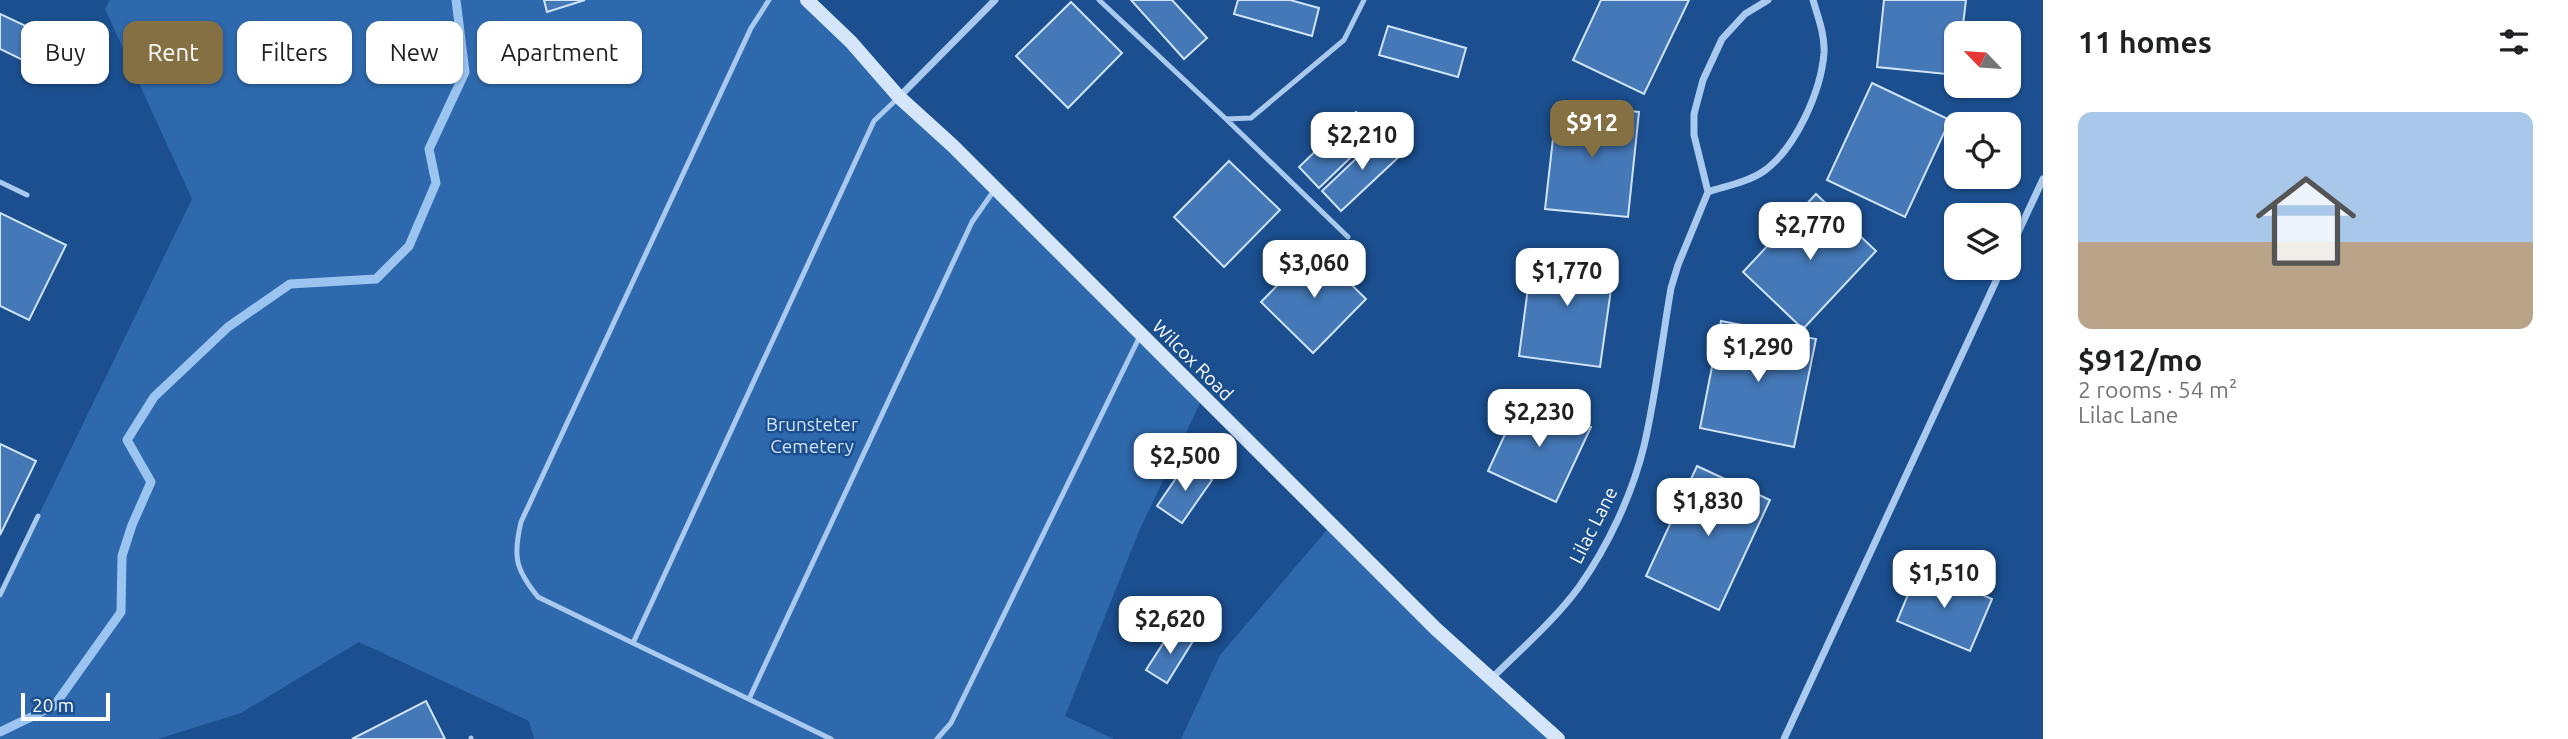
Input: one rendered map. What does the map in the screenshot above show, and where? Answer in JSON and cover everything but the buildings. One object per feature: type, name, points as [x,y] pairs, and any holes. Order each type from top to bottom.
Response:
[{"type":"street","name":"Wilcox Road","points":[[807,0],[851,42],[899,97],[953,146],[1436,629],[1558,739]]},
{"type":"street","points":[[899,97],[995,0]]},
{"type":"street","points":[[1768,0],[1745,14],[1722,39],[1703,80],[1694,114],[1694,135],[1708,192],[1763,171],[1786,149],[1806,115],[1819,85],[1824,52],[1823,35],[1813,0]]},
{"type":"street","points":[[2021,226],[2043,179]]},
{"type":"street","name":"Lilac Lane","points":[[1490,680],[1580,586],[1608,538],[1626,499],[1644,447],[1671,288],[1708,192]]},
{"type":"street","points":[[1784,739],[1996,280]]},
{"type":"lane","points":[[769,0],[751,28],[532,496],[521,522],[515,547],[522,578],[538,597],[831,739]]},
{"type":"lane","points":[[1099,0],[1348,237]]},
{"type":"lane","points":[[1226,119],[1251,118],[1344,40],[1364,0]]},
{"type":"lane","points":[[633,643],[874,121],[899,97]]},
{"type":"lane","points":[[0,182],[27,195]]},
{"type":"lane","points":[[749,699],[972,222],[995,189]]},
{"type":"lane","points":[[937,739],[951,723],[1140,335]]},
{"type":"lane","points":[[0,595],[38,516]]},
{"type":"green space","name":"Brunsteter Cemetery","points":[[110,0],[544,0],[548,12],[585,0],[807,0],[1203,397],[1139,531],[1065,716],[1114,739],[534,739],[529,721],[359,642],[241,713],[158,739],[0,739],[0,595],[192,199],[139,84],[223,84],[223,21],[123,21],[123,48],[105,9]]},
{"type":"green space","points":[[1332,524],[1558,739],[1181,739],[1220,655]]},
{"type":"waterway","points":[[0,732],[54,706],[121,612],[122,556],[151,482],[127,440],[154,397],[228,327],[290,284],[376,279],[409,246],[436,183],[429,149],[465,72],[456,0]]}]
